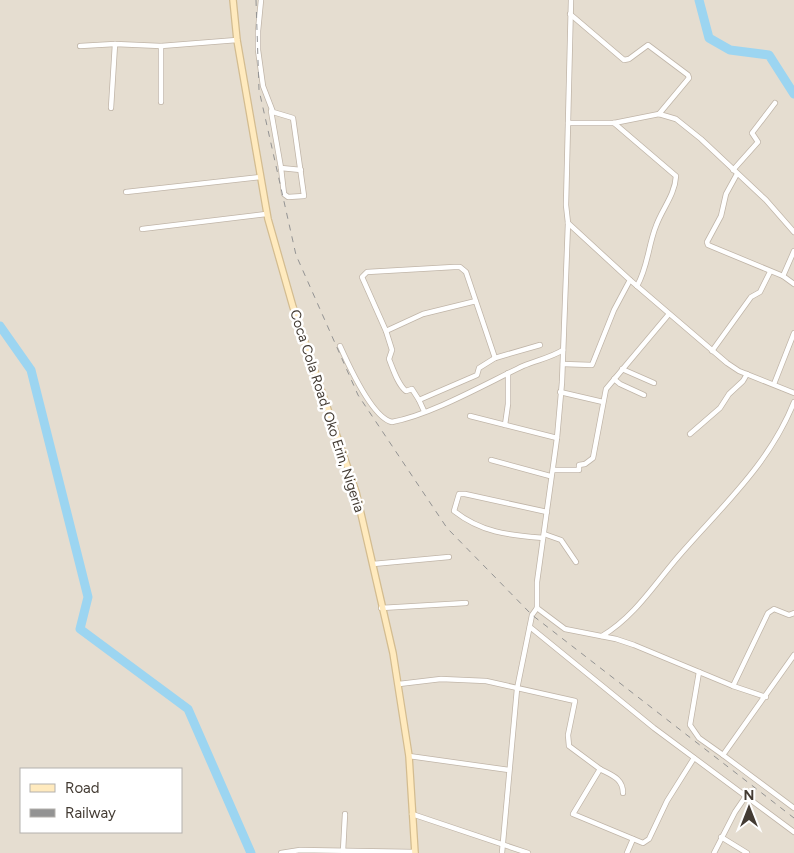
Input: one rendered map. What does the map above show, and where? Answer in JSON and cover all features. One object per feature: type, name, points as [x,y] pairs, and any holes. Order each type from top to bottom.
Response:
[{"type":"street","name":"Coca Cola Road, Oko Erin, Nigeria","points":[[233,0],[237,40],[266,214],[290,298],[356,492],[399,684],[409,756],[415,853]]},
{"type":"street","points":[[261,0],[258,46],[263,86],[270,108],[272,113],[281,168],[282,187],[284,194],[288,197],[304,196],[293,118],[275,114],[270,108]]},
{"type":"street","points":[[502,853],[517,689],[530,627],[536,608],[537,582],[550,476],[553,470],[557,438],[563,364],[568,223],[566,205],[571,0]]},
{"type":"street","points":[[570,14],[624,60],[629,60],[648,45],[688,74],[690,78],[685,85],[659,114]]},
{"type":"street","points":[[80,46],[114,44],[161,46],[237,40]]},
{"type":"street","points":[[111,108],[114,44]]},
{"type":"street","points":[[161,46],[161,102]]},
{"type":"street","points":[[775,103],[752,133],[758,142],[735,172],[726,194],[722,216],[707,242],[708,245],[783,276],[794,284]]},
{"type":"street","points":[[568,123],[614,124],[659,114],[676,119],[701,138],[766,200],[794,232]]},
{"type":"street","points":[[614,124],[676,176],[676,185],[656,226],[644,274],[637,286]]},
{"type":"street","points":[[281,168],[301,170]]},
{"type":"street","points":[[126,192],[260,177]]},
{"type":"street","points":[[142,229],[266,214]]},
{"type":"street","points":[[568,223],[630,280],[733,367],[794,393]]},
{"type":"street","points":[[783,276],[794,251]]},
{"type":"street","points":[[424,411],[412,389],[406,391],[402,388],[391,365],[389,359],[392,350],[386,331],[362,280],[363,273],[460,267],[466,272],[495,358]]},
{"type":"street","points":[[712,351],[751,297],[760,292],[770,272]]},
{"type":"street","points":[[563,364],[592,365],[614,310],[630,280]]},
{"type":"street","points":[[386,331],[423,314],[476,301]]},
{"type":"street","points":[[553,470],[579,470],[579,465],[585,464],[593,458],[606,390],[669,314]]},
{"type":"street","points":[[774,384],[794,333]]},
{"type":"street","points":[[419,400],[477,375],[479,368],[495,358],[540,345]]},
{"type":"street","points":[[340,346],[355,382],[388,422],[424,411],[508,373],[554,356],[562,350]]},
{"type":"street","points":[[622,369],[654,384]]},
{"type":"street","points":[[505,425],[508,404],[508,373]]},
{"type":"street","points":[[690,434],[720,408],[747,374]]},
{"type":"street","points":[[614,379],[620,384],[644,395]]},
{"type":"street","points":[[560,392],[604,402]]},
{"type":"street","points":[[602,636],[615,629],[629,616],[680,554],[710,523],[720,508],[758,466],[778,439],[794,402]]},
{"type":"street","points":[[470,416],[557,438]]},
{"type":"street","points":[[491,460],[550,476]]},
{"type":"street","points":[[547,512],[466,494],[459,494],[454,511],[472,524],[503,533],[544,536],[561,540],[576,562]]},
{"type":"street","points":[[373,564],[449,557]]},
{"type":"street","points":[[381,608],[466,603]]},
{"type":"street","points":[[536,608],[566,629],[616,639],[733,686],[766,697]]},
{"type":"street","points":[[733,686],[768,613],[774,609],[789,615],[794,614]]},
{"type":"street","points":[[530,627],[694,758],[794,832]]},
{"type":"street","points":[[615,629],[616,639]]},
{"type":"street","points":[[723,755],[794,655]]},
{"type":"street","points":[[699,672],[690,725],[699,738],[794,808]]},
{"type":"street","points":[[399,684],[458,679],[494,683],[575,701],[568,735],[568,746],[620,781],[623,785],[623,793]]},
{"type":"street","points":[[409,756],[509,770]]},
{"type":"street","points":[[600,769],[573,814],[643,843],[648,840],[667,800],[694,758]]},
{"type":"street","points":[[714,853],[721,837],[746,796]]},
{"type":"street","points":[[343,851],[345,814]]},
{"type":"street","points":[[412,814],[528,853]]},
{"type":"street","points":[[721,837],[748,853]]},
{"type":"street","points":[[627,853],[633,839]]},
{"type":"street","points":[[281,853],[343,851],[415,853]]},
{"type":"shaded area","points":[[0,0],[794,0],[794,853],[0,853]]},
{"type":"waterway","points":[[699,0],[709,38],[730,50],[769,55],[794,94]]},
{"type":"waterway","points":[[0,326],[31,370],[88,597],[80,629],[188,709],[251,853]]},
{"type":"railway","points":[[256,0],[259,90],[296,255],[358,395],[447,528],[532,615],[794,818]]}]
